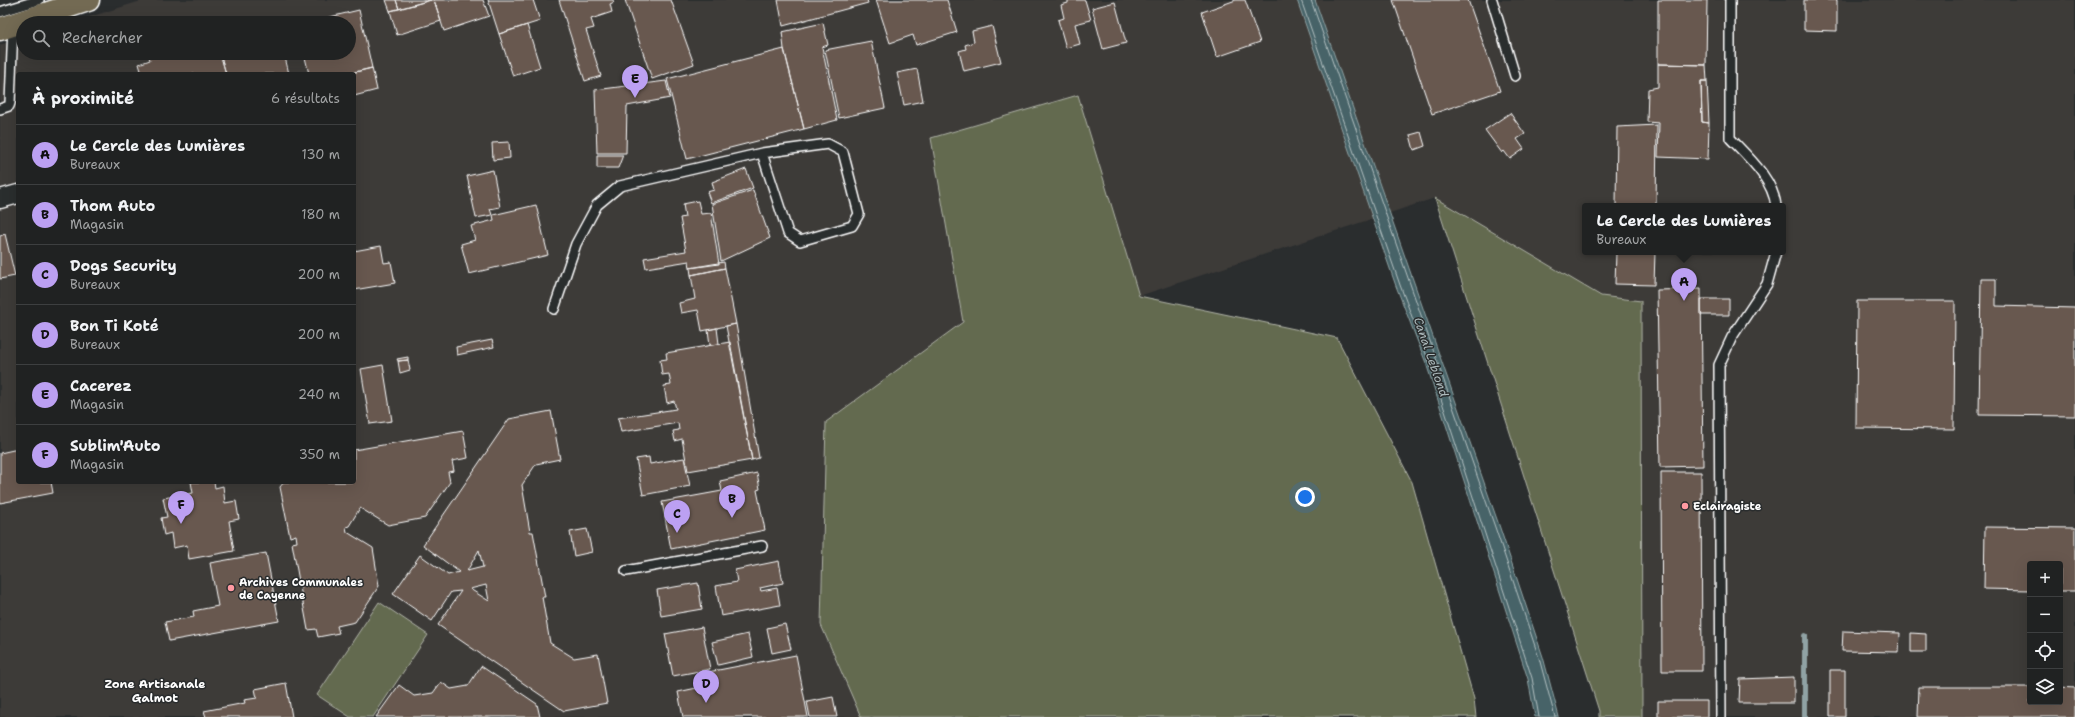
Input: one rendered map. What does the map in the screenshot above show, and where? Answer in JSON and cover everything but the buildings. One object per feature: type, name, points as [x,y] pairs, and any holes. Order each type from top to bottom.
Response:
[{"type":"main road","points":[[27,16],[88,0]]},
{"type":"main road","points":[[4,22],[16,19]]},
{"type":"street","points":[[0,198],[16,194]]},
{"type":"lane","points":[[0,109],[9,106],[10,102],[4,22],[39,0]]},
{"type":"lane","points":[[1492,0],[1515,76]]},
{"type":"lane","points":[[1730,0],[1730,138],[1761,172],[1775,198],[1776,203]]},
{"type":"lane","points":[[554,309],[576,244],[597,205],[620,186],[762,153],[828,144],[843,152],[859,214],[852,226],[800,241],[788,233],[762,153]]},
{"type":"lane","points":[[1721,717],[1719,365],[1732,337],[1767,284],[1775,255]]},
{"type":"lane","points":[[626,571],[762,546]]},
{"type":"shaded area","points":[[144,0],[2075,0],[2075,717],[1642,717],[1641,301],[1601,296],[1435,198],[1139,296],[1078,95],[931,138],[963,322],[826,422],[821,625],[861,717],[0,717],[0,45],[16,39],[16,60],[356,60],[356,16],[93,16]]},
{"type":"green space","points":[[1078,95],[1139,296],[1337,338],[1412,482],[1474,699],[1476,717],[861,717],[821,625],[826,422],[963,322],[931,138]]},
{"type":"green space","points":[[1435,198],[1601,296],[1641,301],[1642,717],[1599,717],[1599,711]]},
{"type":"green space","points":[[379,602],[428,635],[373,717],[350,717],[317,695]]},
{"type":"water","name":"Canal Leblond","points":[[1297,0],[1315,0],[1500,528],[1543,657],[1559,717],[1535,717],[1528,679],[1426,363],[1396,286]]},
{"type":"waterway","points":[[1805,636],[1805,717]]},
{"type":"place","name":"Cacerez","points":[[635,98]]},
{"type":"place","name":"Le Cercle des Lumières","points":[[1684,301]]},
{"type":"place","name":"Eclairagiste","points":[[1685,506]]},
{"type":"place","name":"Thom Auto","points":[[732,518]]},
{"type":"place","name":"Sublim'Auto","points":[[181,524]]},
{"type":"place","name":"Dogs Security","points":[[677,533]]},
{"type":"place","name":"Archives Communales de Cayenne","points":[[231,588]]},
{"type":"place","name":"Bon Ti Koté","points":[[706,703]]},
{"type":"district","name":"Zone Artisanale Galmot","points":[[155,691]]}]
